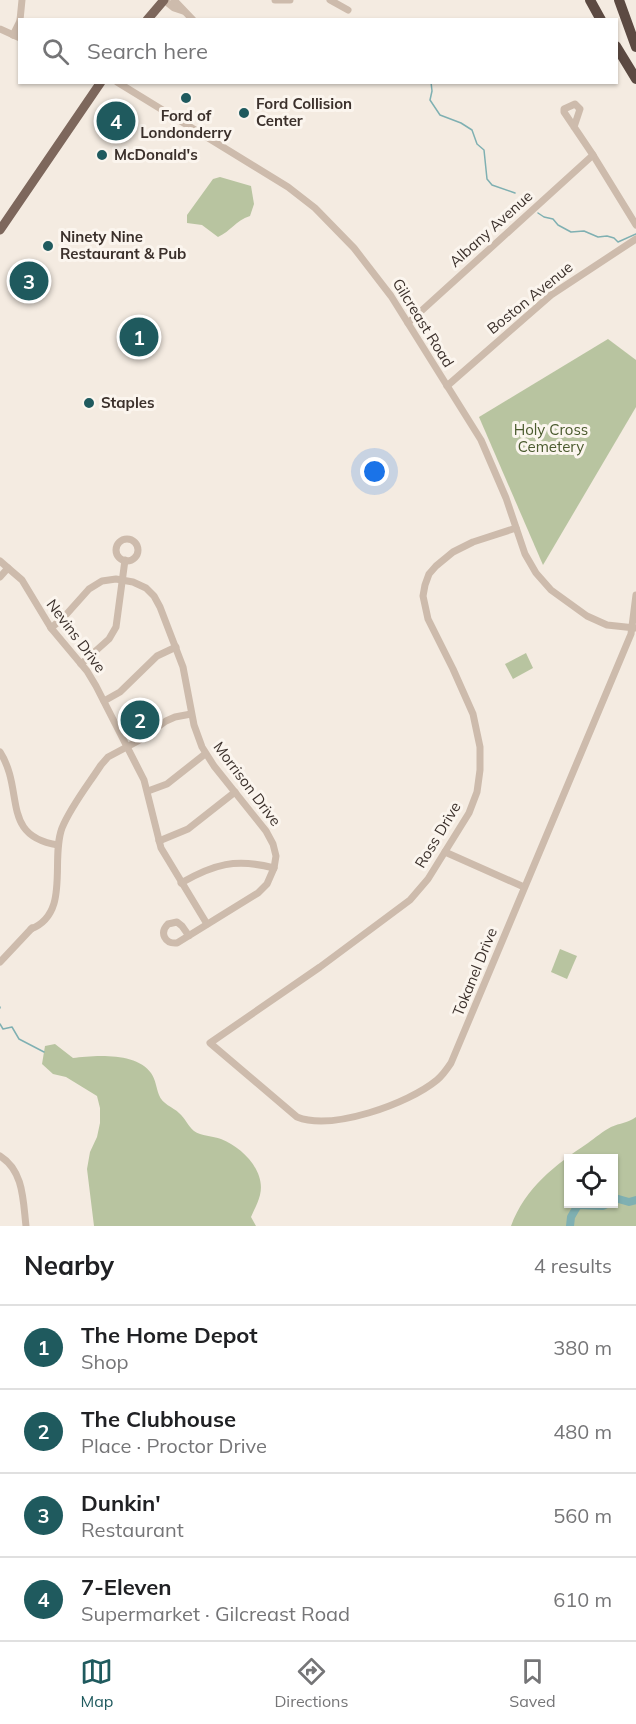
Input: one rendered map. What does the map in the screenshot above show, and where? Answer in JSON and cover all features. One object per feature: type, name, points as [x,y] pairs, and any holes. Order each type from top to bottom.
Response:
[{"type":"highway","points":[[590,0],[600,18]]},
{"type":"highway","points":[[619,0],[636,47]]},
{"type":"highway","points":[[618,49],[636,79]]},
{"type":"main road","points":[[149,18],[164,0]]},
{"type":"main road","points":[[0,230],[101,84]]},
{"type":"street","points":[[20,18],[22,0]]},
{"type":"street","points":[[164,0],[174,8],[183,11]]},
{"type":"street","points":[[174,0],[191,18]]},
{"type":"street","points":[[275,0],[290,0]]},
{"type":"street","points":[[330,0],[348,10]]},
{"type":"street","points":[[0,28],[16,36]]},
{"type":"street","name":"Gilcreast Road","points":[[120,84],[279,181],[307,201],[365,261],[391,296],[486,450],[530,564],[551,590],[582,613],[597,621],[617,627],[634,628]]},
{"type":"street","points":[[574,127],[636,225]]},
{"type":"street","name":"Albany Avenue","points":[[408,323],[593,154]]},
{"type":"street","name":"Boston Avenue","points":[[447,386],[551,295],[636,239]]},
{"type":"street","name":"Ross Drive","points":[[210,1043],[320,967],[405,904],[418,892],[463,824],[474,802],[480,770],[480,747],[473,714],[424,608],[423,596],[429,574],[453,552],[473,542],[516,528]]},
{"type":"street","points":[[81,663],[109,639],[116,627],[125,560]]},
{"type":"street","name":"Nevins Drive","points":[[0,561],[22,580],[51,628],[92,678],[148,790],[164,855],[207,924]]},
{"type":"street","points":[[0,577],[10,571]]},
{"type":"street","points":[[51,628],[64,618],[82,595],[96,584],[123,579]]},
{"type":"street","name":"Morrison Drive","points":[[123,579],[137,583],[154,596],[185,674],[191,714],[205,754],[270,837],[275,850],[274,867]]},
{"type":"street","name":"Tokanel Drive","points":[[210,1043],[288,1110],[307,1121],[367,1114],[398,1102],[437,1080],[451,1062],[634,628],[636,595]]},
{"type":"street","points":[[104,701],[120,692],[157,656],[176,647]]},
{"type":"street","points":[[1,959],[42,921],[52,906],[57,890],[58,845],[65,822],[101,765],[108,757],[128,747],[170,718],[191,714]]},
{"type":"street","points":[[0,752],[8,769],[10,805],[15,821],[31,839],[58,845]]},
{"type":"street","points":[[148,790],[167,783],[205,754]]},
{"type":"street","points":[[159,841],[195,824],[235,792]]},
{"type":"street","points":[[445,852],[524,886]]},
{"type":"street","points":[[181,883],[206,869],[219,865],[235,863],[274,867],[267,884],[258,893],[189,936]]},
{"type":"street","points":[[0,1156],[12,1165],[17,1174],[26,1226]]},
{"type":"green space","points":[[220,177],[251,186],[254,204],[250,216],[218,237],[202,225],[187,223],[187,215],[213,179]]},
{"type":"green space","name":"Holy Cross Cemetery","points":[[608,339],[636,360],[636,407],[543,565],[479,417]]},
{"type":"green space","points":[[526,653],[533,668],[513,679],[505,664]]},
{"type":"green space","points":[[560,949],[577,956],[567,979],[551,972]]},
{"type":"green space","points":[[55,1044],[73,1058],[115,1056],[136,1061],[153,1076],[160,1098],[177,1111],[194,1131],[221,1139],[244,1154],[256,1169],[261,1186],[251,1217],[256,1226],[94,1226],[87,1169],[100,1123],[100,1108],[97,1096],[66,1077],[53,1074],[42,1064],[45,1046]]},
{"type":"green space","points":[[636,1117],[636,1226],[511,1226],[524,1200],[542,1178],[564,1160],[564,1208],[618,1208],[618,1154],[572,1154],[605,1130]]},
{"type":"waterway","points":[[431,84],[430,100],[440,115],[472,130],[477,144],[484,150],[487,179],[492,185],[515,193]]},
{"type":"waterway","points":[[538,213],[553,219],[558,225],[571,232],[584,231],[598,237],[614,238],[618,242],[636,234]]},
{"type":"waterway","points":[[0,1024],[3,1029],[12,1027],[19,1039],[44,1052]]},
{"type":"waterway","points":[[618,1199],[629,1202],[636,1200]]},
{"type":"waterway","points":[[570,1226],[571,1217],[576,1208]]},
{"type":"place","name":"Ford of Londonderry","points":[[186,98]]},
{"type":"place","name":"Ford Collision Center","points":[[244,113]]},
{"type":"place","name":"7-Eleven","points":[[116,121]]},
{"type":"place","name":"McDonald's","points":[[102,155]]},
{"type":"place","name":"Ninety Nine Restaurant & Pub","points":[[48,246]]},
{"type":"place","name":"Dunkin'","points":[[29,281]]},
{"type":"place","name":"The Home Depot","points":[[139,337]]},
{"type":"place","name":"Staples","points":[[89,403]]},
{"type":"place","name":"The Clubhouse","points":[[140,720]]}]
